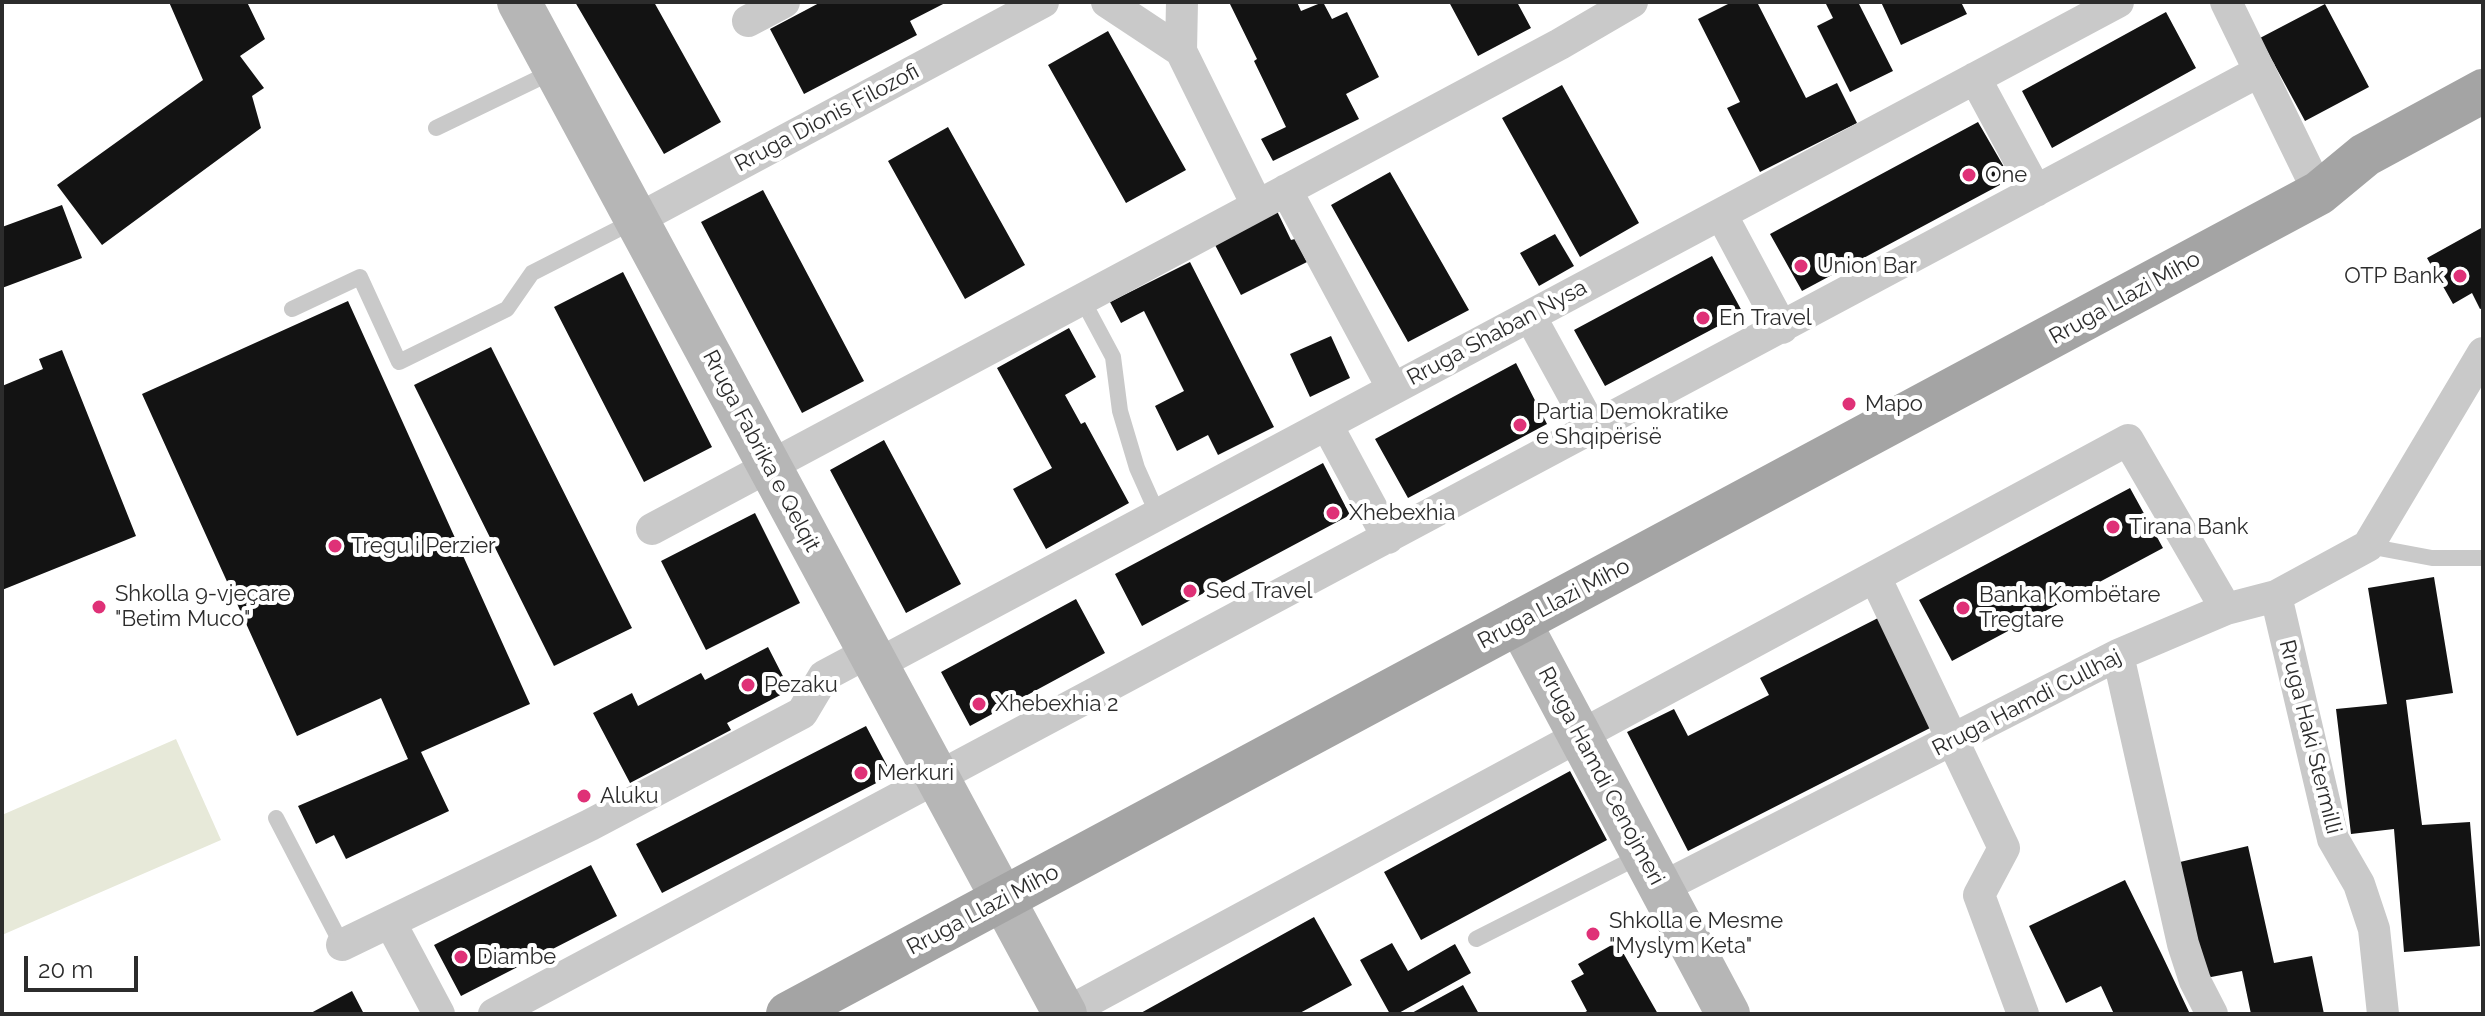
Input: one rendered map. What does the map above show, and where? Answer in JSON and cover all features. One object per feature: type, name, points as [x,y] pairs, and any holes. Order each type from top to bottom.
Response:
[{"type":"main road","name":"Rruga Llazi Miho","points":[[788,1014],[2319,193],[2365,155],[2483,91]]},
{"type":"main road","name":"Rruga Llazi Miho","points":[[2319,193],[2377,178],[2483,124]]},
{"type":"street","name":"Rruga Fabrika e Qelqit","points":[[519,2],[1065,1014]]},
{"type":"street","points":[[748,21],[784,2]]},
{"type":"street","points":[[1107,2],[1181,51]]},
{"type":"street","points":[[1182,2],[1181,51],[1257,205]]},
{"type":"street","points":[[652,529],[1560,44],[1632,2]]},
{"type":"street","name":"Rruga Shaban Nysa","points":[[390,922],[590,825],[802,713],[824,676],[873,658],[1158,515],[2118,2]]},
{"type":"street","points":[[2226,2],[2319,193]]},
{"type":"street","name":"Rruga Dionis Filozofi","points":[[636,220],[1024,7]]},
{"type":"street","points":[[494,1014],[2260,71]]},
{"type":"street","points":[[1975,78],[2036,191]]},
{"type":"street","points":[[1286,190],[1393,389]]},
{"type":"street","points":[[1721,214],[1782,328]]},
{"type":"street","points":[[1530,316],[1592,429]]},
{"type":"street","points":[[2368,546],[2483,353]]},
{"type":"street","points":[[1327,425],[1388,538]]},
{"type":"street","points":[[1065,1014],[2128,440],[2226,609]]},
{"type":"street","name":"Rruga Hamdi Cullhaj","points":[[1652,871],[1954,740],[2118,655],[2226,609],[2276,596],[2368,546]]},
{"type":"street","points":[[1875,577],[2004,848],[1979,895],[2023,1014]]},
{"type":"street","name":"Rruga Haki Stermilli","points":[[2276,596],[2333,839],[2359,884],[2374,929],[2383,1014]]},
{"type":"street","name":"Rruga Hamdi Cenojmeri","points":[[1519,622],[1728,1014]]},
{"type":"street","points":[[2118,655],[2183,944],[2195,981],[2212,1014]]},
{"type":"street","points":[[342,945],[390,922],[439,1014]]},
{"type":"lane","points":[[436,128],[556,70]]},
{"type":"lane","points":[[292,309],[360,277],[399,362],[507,309],[532,273],[636,220]]},
{"type":"lane","points":[[1082,299],[1113,357],[1120,411],[1137,468],[1158,515]]},
{"type":"lane","points":[[2368,546],[2432,558],[2483,558]]},
{"type":"lane","points":[[276,818],[342,945]]},
{"type":"lane","points":[[1476,939],[1652,871]]},
{"type":"green space","points":[[176,739],[221,840],[2,935],[2,815]]},
{"type":"building","points":[[169,2],[247,2],[265,39],[240,56],[264,88],[252,96],[261,128],[102,245],[57,185],[203,80]]},
{"type":"building","points":[[575,2],[654,2],[721,122],[664,154]]},
{"type":"building","points":[[821,2],[947,2],[910,21],[917,35],[804,94],[770,29]]},
{"type":"building","points":[[1229,2],[1297,2],[1301,11],[1323,2],[1332,19],[1347,12],[1379,77],[1346,94],[1359,119],[1273,161],[1261,139],[1286,127]]},
{"type":"building","points":[[1449,2],[1517,2],[1531,28],[1478,56]]},
{"type":"building","points":[[1732,2],[1757,2],[1806,98],[1837,83],[1857,123],[1760,172],[1727,108],[1740,102],[1698,19]]},
{"type":"building","points":[[1825,2],[1858,2],[1893,71],[1850,92],[1817,26],[1833,18]]},
{"type":"building","points":[[1881,2],[1961,2],[1967,14],[1901,45]]},
{"type":"building","points":[[2325,4],[2369,87],[2305,121],[2260,38]]},
{"type":"building","points":[[2166,12],[2196,68],[2052,148],[2022,91]]},
{"type":"building","points":[[1108,31],[1186,170],[1126,203],[1048,65]]},
{"type":"building","points":[[1562,85],[1639,223],[1580,257],[1502,118]]},
{"type":"building","points":[[1978,122],[2011,179],[1802,291],[1770,234]]},
{"type":"building","points":[[948,127],[1025,265],[965,299],[888,161]]},
{"type":"building","points":[[1390,172],[1469,310],[1408,342],[1331,205]]},
{"type":"building","points":[[763,190],[864,381],[802,413],[701,222]]},
{"type":"building","points":[[62,205],[82,258],[2,288],[2,227]]},
{"type":"building","points":[[1277,211],[1291,240],[1295,239],[1307,262],[1241,295],[1214,243]]},
{"type":"building","name":"OTP Bank","points":[[2483,227],[2483,308],[2480,309],[2472,293],[2453,304],[2427,258]]},
{"type":"building","points":[[1555,234],[1574,266],[1539,286],[1520,253]]},
{"type":"building","points":[[1712,256],[1743,313],[1605,386],[1574,330]]},
{"type":"building","points":[[1190,262],[1274,427],[1218,455],[1208,435],[1177,451],[1155,406],[1184,391],[1144,311],[1121,323],[1110,302]]},
{"type":"building","points":[[623,272],[712,447],[644,482],[554,307]]},
{"type":"building","name":"Tregu i Perzier","points":[[348,301],[530,704],[421,752],[449,811],[346,859],[334,835],[316,844],[298,806],[408,759],[381,698],[297,736],[142,394]]},
{"type":"building","points":[[1069,328],[1096,377],[1065,395],[1081,424],[1085,422],[1129,503],[1046,549],[1013,489],[1052,468],[997,368]]},
{"type":"building","points":[[1331,336],[1350,378],[1310,397],[1290,354]]},
{"type":"building","points":[[491,347],[632,628],[554,666],[414,385]]},
{"type":"building","points":[[62,350],[136,536],[2,590],[2,386],[43,369],[39,359]]},
{"type":"building","points":[[1516,363],[1547,424],[1408,498],[1375,439]]},
{"type":"building","points":[[884,440],[961,584],[906,613],[830,470]]},
{"type":"building","points":[[1323,463],[1350,515],[1142,626],[1115,574]]},
{"type":"building","points":[[2130,488],[2163,548],[1952,661],[1919,600]]},
{"type":"building","points":[[755,513],[800,603],[706,650],[661,561]]},
{"type":"building","points":[[2434,577],[2453,693],[2406,700],[2422,825],[2470,822],[2480,946],[2404,952],[2394,829],[2351,834],[2336,709],[2387,704],[2368,588]]},
{"type":"building","points":[[1076,599],[1105,653],[970,726],[941,672]]},
{"type":"building","points":[[1880,617],[1936,725],[1688,851],[1627,732],[1674,709],[1688,736],[1769,695],[1760,678]]},
{"type":"building","points":[[768,647],[790,690],[727,723],[731,730],[630,783],[593,713],[632,693],[638,706],[701,673],[705,680]]},
{"type":"building","points":[[866,726],[892,775],[662,893],[636,844]]},
{"type":"building","points":[[1570,771],[1607,840],[1421,940],[1384,872]]},
{"type":"building","points":[[2248,846],[2274,963],[2312,956],[2324,1014],[2251,1014],[2242,971],[2206,978],[2180,862]]},
{"type":"building","points":[[591,865],[617,916],[461,996],[434,945]]},
{"type":"building","points":[[2125,880],[2190,1014],[2114,1014],[2101,986],[2066,1003],[2029,926]]},
{"type":"building","points":[[1314,917],[1352,985],[1298,1014],[1139,1014]]},
{"type":"building","points":[[1617,942],[1658,1014],[1582,1014],[1587,1011],[1571,981],[1584,974],[1578,964]]},
{"type":"building","points":[[1392,943],[1408,971],[1455,944],[1471,973],[1397,1014],[1390,1014],[1360,960]]},
{"type":"building","points":[[1463,985],[1479,1014],[1410,1014]]},
{"type":"building","points":[[352,991],[364,1014],[309,1014]]},
{"type":"place","name":"One","points":[[1969,175]]},
{"type":"place","name":"Union Bar","points":[[1801,266]]},
{"type":"place","name":"OTP Bank","points":[[2460,276]]},
{"type":"place","name":"En Travel","points":[[1703,318]]},
{"type":"place","name":"Mapo","points":[[1849,404]]},
{"type":"place","name":"Partia Demokratike e Shqipërisë","points":[[1520,425]]},
{"type":"place","name":"Xhebexhia","points":[[1333,513]]},
{"type":"place","name":"Tirana Bank","points":[[2113,527]]},
{"type":"place","name":"Tregu i Perzier","points":[[335,546]]},
{"type":"place","name":"Sed Travel","points":[[1190,591]]},
{"type":"place","name":"Shkolla 9-vjeçare \"Betim Muco\"","points":[[99,607]]},
{"type":"place","name":"Banka Kombëtare Tregtare","points":[[1963,608]]},
{"type":"place","name":"Pezaku","points":[[748,685]]},
{"type":"place","name":"Xhebexhia 2","points":[[979,704]]},
{"type":"place","name":"Merkuri","points":[[861,773]]},
{"type":"place","name":"Aluku","points":[[584,796]]},
{"type":"place","name":"Shkolla e Mesme \"Myslym Keta\"","points":[[1593,934]]},
{"type":"place","name":"Diambe","points":[[461,957]]}]
